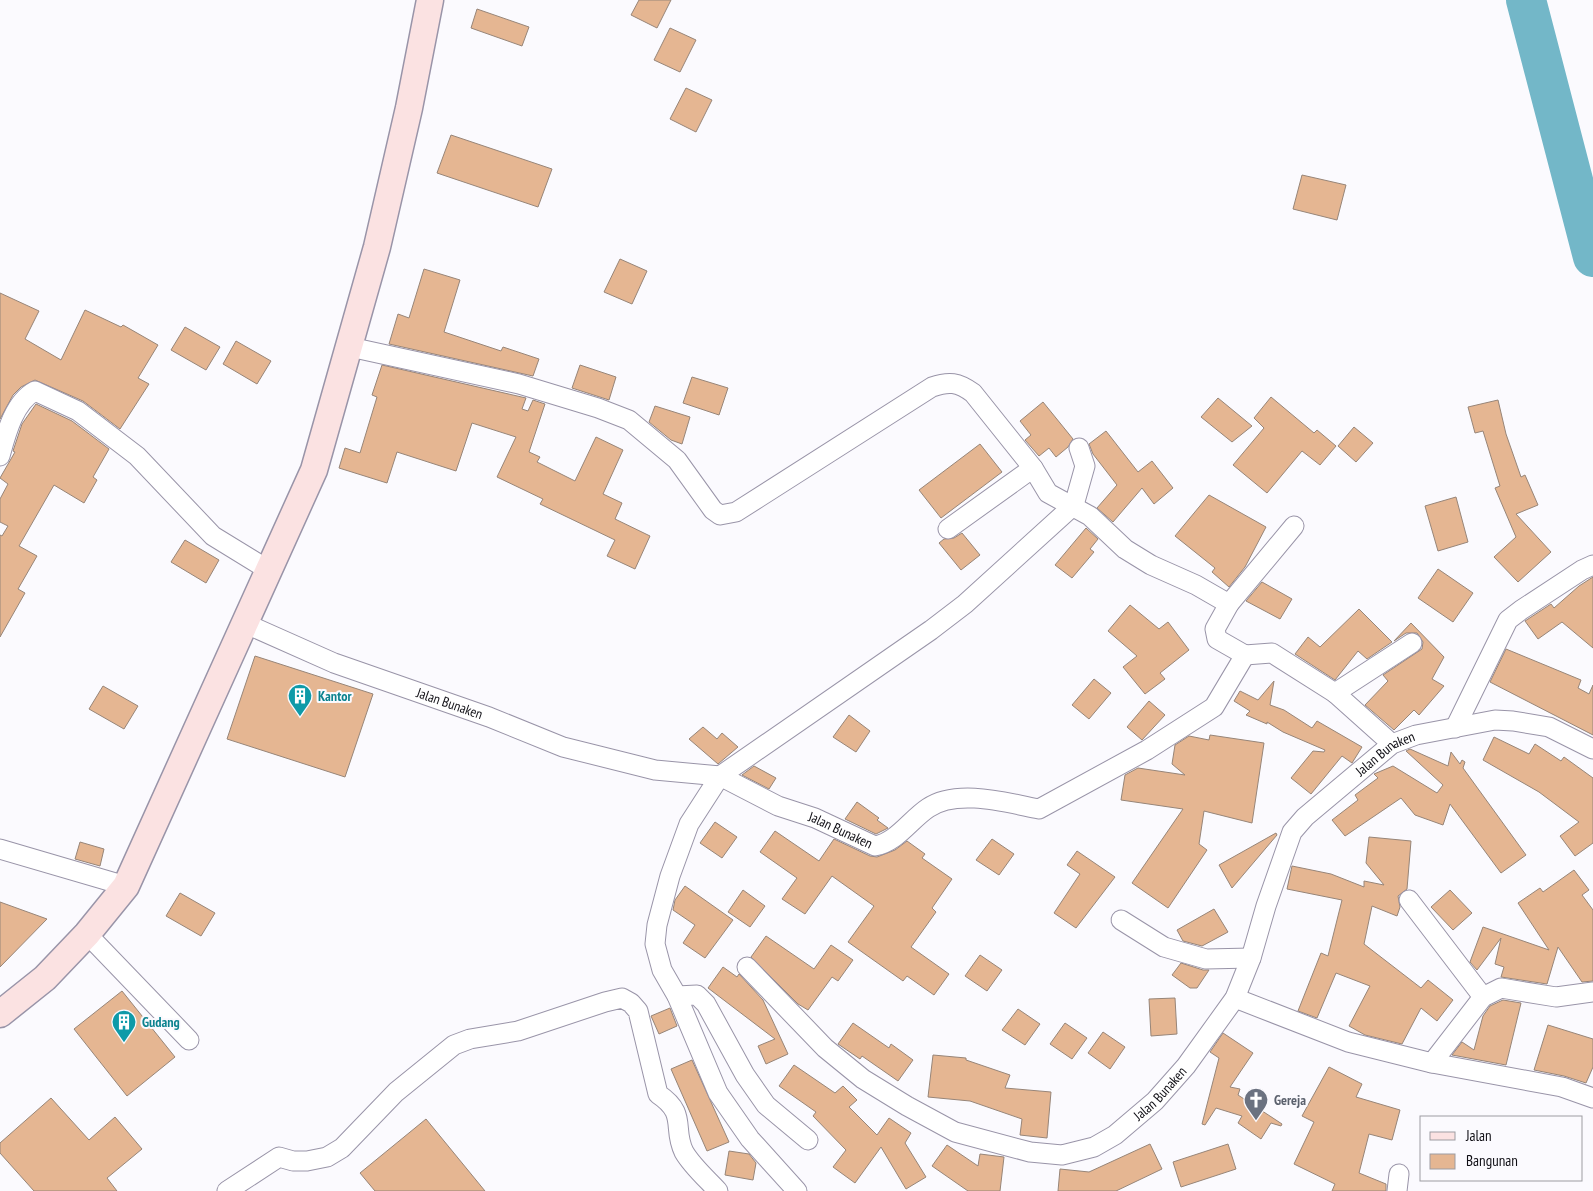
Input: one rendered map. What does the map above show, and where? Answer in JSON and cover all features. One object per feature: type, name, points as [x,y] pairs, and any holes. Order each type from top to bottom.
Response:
[{"type":"main road","points":[[0,1014],[45,978],[87,934],[126,886],[235,649],[244,623],[270,570],[314,470],[350,347],[394,177],[430,0]]},
{"type":"street","points":[[350,347],[519,384],[598,408],[629,420],[677,460],[713,510],[720,515],[736,512],[932,387],[947,382],[961,384],[973,393],[1032,468],[1048,492],[1074,505],[1090,516],[1125,550],[1151,565],[1196,585],[1229,604]]},
{"type":"street","points":[[0,456],[8,428],[26,396],[35,391],[49,396],[78,412],[137,456],[213,536],[270,570]]},
{"type":"street","points":[[797,1191],[750,1139],[718,1093],[677,996],[662,970],[656,944],[657,924],[670,876],[689,824],[720,776],[931,630],[965,604],[1074,505],[1085,466],[1078,448]]},
{"type":"street","points":[[948,529],[1032,468]]},
{"type":"street","points":[[1294,526],[1229,604],[1218,622],[1214,633],[1217,639],[1245,655],[1272,653],[1335,693],[1392,744]]},
{"type":"street","points":[[1455,728],[1508,620],[1574,575],[1593,565]]},
{"type":"street","name":"Jalan Bunaken","points":[[244,623],[334,663],[489,717],[563,747],[655,770],[720,776],[778,806],[815,818],[875,846],[886,844],[930,807],[951,800],[981,798],[1038,809],[1146,750],[1214,707],[1245,655]]},
{"type":"street","points":[[1335,693],[1412,643]]},
{"type":"street","name":"Jalan Bunaken","points":[[747,968],[825,1048],[863,1079],[955,1132],[1030,1152],[1062,1155],[1094,1147],[1133,1122],[1186,1066],[1235,998],[1252,958],[1266,906],[1292,832],[1305,817],[1392,744],[1416,735],[1495,720],[1513,720],[1549,727],[1593,749]]},
{"type":"street","points":[[0,850],[126,886]]},
{"type":"street","points":[[1409,900],[1483,997]]},
{"type":"street","points":[[1121,920],[1164,947],[1206,959],[1252,958]]},
{"type":"street","points":[[87,934],[189,1040]]},
{"type":"street","points":[[1432,1063],[1483,997],[1501,988],[1556,997],[1593,992]]},
{"type":"street","points":[[677,996],[697,995],[706,1004],[745,1075],[766,1105],[808,1140]]},
{"type":"street","points":[[227,1191],[279,1157],[293,1161],[307,1161],[327,1157],[342,1148],[396,1092],[454,1045],[470,1038],[518,1031],[622,998],[638,1011],[658,1094],[669,1102],[676,1113],[684,1152],[718,1191]]},
{"type":"street","points":[[1235,998],[1348,1042],[1432,1063],[1562,1087],[1593,1098]]},
{"type":"building","points":[[639,0],[671,0],[657,28],[631,15]]},
{"type":"building","points":[[477,9],[529,27],[522,46],[471,28]]},
{"type":"building","points":[[670,28],[696,40],[680,72],[654,60]]},
{"type":"building","points":[[686,88],[712,100],[696,132],[670,119]]},
{"type":"building","points":[[451,135],[552,169],[538,207],[437,173]]},
{"type":"building","points":[[1302,175],[1346,185],[1337,220],[1293,209]]},
{"type":"building","points":[[620,259],[647,271],[632,304],[604,292]]},
{"type":"building","points":[[424,269],[460,280],[444,332],[501,351],[503,347],[539,359],[533,376],[389,344],[398,314],[409,318]]},
{"type":"building","points":[[0,293],[39,311],[25,339],[61,360],[85,310],[121,327],[123,325],[158,345],[138,378],[149,384],[120,429],[83,401],[35,380],[21,387],[13,395],[0,419]]},
{"type":"building","points":[[185,327],[220,347],[206,370],[171,350]]},
{"type":"building","points":[[236,341],[271,361],[257,384],[223,364]]},
{"type":"building","points":[[382,365],[526,398],[522,409],[528,411],[533,400],[545,404],[529,452],[540,457],[537,462],[575,481],[596,437],[623,450],[603,494],[622,503],[615,519],[650,536],[635,569],[607,556],[615,540],[540,504],[543,499],[497,477],[516,437],[472,423],[456,471],[397,452],[387,483],[339,468],[345,448],[360,453],[377,397],[372,395]]},
{"type":"building","points":[[580,365],[616,377],[609,400],[572,388]]},
{"type":"building","points":[[692,377],[728,388],[719,415],[683,403]]},
{"type":"building","points":[[1271,397],[1314,433],[1317,430],[1336,446],[1320,465],[1302,451],[1267,493],[1233,465],[1264,428],[1254,418]]},
{"type":"building","points":[[1218,398],[1252,426],[1232,442],[1201,417]]},
{"type":"building","points":[[1498,400],[1506,434],[1521,477],[1525,475],[1538,505],[1516,514],[1551,552],[1518,582],[1494,557],[1516,537],[1495,488],[1500,486],[1483,431],[1475,433],[1468,407]]},
{"type":"building","points":[[1043,402],[1073,439],[1068,447],[1056,457],[1049,448],[1039,456],[1025,440],[1031,435],[1020,421]]},
{"type":"building","points":[[36,404],[72,421],[109,449],[93,477],[97,480],[84,503],[54,485],[19,546],[37,556],[18,589],[25,593],[0,637],[0,535],[2,536],[8,526],[0,522],[0,499],[8,484],[0,478],[15,452],[13,451],[22,424]]},
{"type":"building","points":[[655,406],[690,417],[682,444],[671,440],[649,422]]},
{"type":"building","points":[[1354,427],[1373,443],[1356,462],[1338,446]]},
{"type":"building","points":[[1106,431],[1138,472],[1152,461],[1173,488],[1154,504],[1142,488],[1113,522],[1097,508],[1117,485],[1093,454],[1089,444]]},
{"type":"building","points":[[980,444],[1002,472],[941,518],[919,490]]},
{"type":"building","points":[[1209,495],[1266,527],[1245,567],[1229,587],[1212,572],[1215,568],[1175,536]]},
{"type":"building","points":[[1456,497],[1468,542],[1438,551],[1425,506]]},
{"type":"building","points":[[1086,528],[1098,539],[1090,549],[1094,552],[1072,578],[1055,565]]},
{"type":"building","points":[[962,533],[980,555],[961,570],[939,543],[944,539],[954,538]]},
{"type":"building","points":[[185,540],[219,560],[206,583],[171,562]]},
{"type":"building","points":[[1438,569],[1473,593],[1453,622],[1418,598]]},
{"type":"building","points":[[1593,577],[1593,648],[1562,622],[1538,639],[1525,621],[1551,604],[1554,608],[1579,586]]},
{"type":"building","points":[[1262,582],[1292,599],[1280,619],[1246,601]]},
{"type":"building","points":[[1130,605],[1159,629],[1168,622],[1189,650],[1160,673],[1165,679],[1145,694],[1123,667],[1137,656],[1108,631]]},
{"type":"building","points":[[1359,609],[1392,642],[1367,659],[1358,651],[1335,680],[1295,654],[1308,637],[1320,647]]},
{"type":"building","points":[[1411,623],[1444,657],[1432,679],[1444,686],[1419,715],[1414,710],[1394,730],[1365,705],[1388,681],[1383,675],[1422,649],[1423,642],[1417,633],[1406,633],[1394,641]]},
{"type":"building","points":[[1506,649],[1581,680],[1578,688],[1589,694],[1593,685],[1593,735],[1490,682]]},
{"type":"building","name":"Kantor","points":[[255,656],[373,694],[345,777],[227,739]]},
{"type":"building","points":[[1094,679],[1111,693],[1089,719],[1072,705]]},
{"type":"building","points":[[1274,681],[1270,705],[1284,710],[1312,728],[1317,721],[1362,747],[1352,763],[1342,756],[1311,794],[1291,778],[1313,751],[1324,752],[1325,750],[1283,732],[1267,722],[1267,724],[1246,715],[1250,711],[1234,701],[1240,691],[1258,700]]},
{"type":"building","points":[[103,686],[138,706],[124,729],[89,709]]},
{"type":"building","points":[[1149,701],[1165,715],[1142,740],[1127,727]]},
{"type":"building","points":[[849,715],[870,731],[856,752],[833,737]]},
{"type":"building","points":[[703,727],[717,739],[722,733],[738,747],[718,764],[689,739]]},
{"type":"building","points":[[1210,735],[1264,743],[1252,823],[1204,811],[1199,844],[1207,850],[1168,908],[1132,883],[1183,809],[1121,800],[1125,775],[1138,768],[1185,775],[1172,764],[1175,745],[1189,736],[1209,740]]},
{"type":"building","points":[[1494,737],[1529,754],[1535,744],[1561,761],[1564,757],[1593,778],[1593,843],[1575,856],[1560,836],[1579,822],[1539,792],[1483,760]]},
{"type":"building","points":[[1410,749],[1448,766],[1451,752],[1460,764],[1462,760],[1465,762],[1463,768],[1526,855],[1501,873],[1450,804],[1443,825],[1415,815],[1401,798],[1345,836],[1332,820],[1358,800],[1355,795],[1378,778],[1374,774],[1393,766],[1437,793],[1443,785],[1406,751]]},
{"type":"building","points":[[754,766],[776,778],[769,789],[742,775]]},
{"type":"building","points":[[857,802],[879,818],[877,820],[888,828],[876,834],[845,819]]},
{"type":"building","points":[[715,822],[737,837],[722,858],[700,843]]},
{"type":"building","points":[[775,831],[819,861],[834,839],[870,856],[877,857],[895,850],[907,841],[925,854],[922,858],[952,879],[932,908],[936,912],[911,947],[949,974],[934,995],[907,976],[903,981],[848,942],[874,906],[832,876],[805,914],[782,899],[797,878],[760,852]]},
{"type":"building","points":[[1276,833],[1277,835],[1232,888],[1219,865]]},
{"type":"building","points":[[1369,837],[1411,841],[1407,889],[1398,896],[1400,907],[1397,916],[1372,906],[1364,944],[1421,988],[1428,980],[1453,1000],[1437,1021],[1421,1008],[1402,1044],[1365,1035],[1349,1026],[1370,986],[1336,973],[1317,1018],[1298,1011],[1321,953],[1328,956],[1342,900],[1287,889],[1292,866],[1331,874],[1364,887],[1364,881],[1384,885],[1366,863]]},
{"type":"building","points":[[992,839],[1014,854],[999,875],[976,860]]},
{"type":"building","points":[[80,842],[104,849],[100,866],[75,859]]},
{"type":"building","points":[[1077,851],[1115,877],[1076,928],[1054,913],[1080,874],[1067,865]]},
{"type":"building","points":[[1574,870],[1589,890],[1582,895],[1593,910],[1593,981],[1582,982],[1558,947],[1547,984],[1501,977],[1504,967],[1495,964],[1501,938],[1477,970],[1470,962],[1483,927],[1549,950],[1518,903],[1540,888],[1543,892]]},
{"type":"building","points":[[685,886],[733,920],[705,958],[683,943],[695,925],[673,910],[675,900]]},
{"type":"building","points":[[743,890],[765,906],[750,927],[728,912]]},
{"type":"building","points":[[1450,890],[1472,913],[1453,930],[1431,907]]},
{"type":"building","points":[[180,893],[215,913],[201,936],[166,916]]},
{"type":"building","points":[[0,902],[47,919],[0,967]]},
{"type":"building","points":[[1214,909],[1228,932],[1202,946],[1183,941],[1177,930]]},
{"type":"building","points":[[766,936],[814,969],[831,945],[853,960],[838,981],[832,977],[808,1010],[798,1004],[751,957]]},
{"type":"building","points":[[980,955],[1002,970],[987,991],[965,976]]},
{"type":"building","points":[[1181,963],[1209,970],[1197,988],[1190,988],[1172,975]]},
{"type":"building","points":[[723,967],[737,977],[739,974],[763,1000],[788,1054],[766,1064],[758,1046],[775,1039],[708,988]]},
{"type":"building","name":"Gudang","points":[[122,991],[175,1057],[127,1096],[74,1029]]},
{"type":"building","points":[[1175,998],[1177,1034],[1151,1036],[1149,999]]},
{"type":"building","points":[[1503,1000],[1521,1003],[1506,1065],[1452,1055],[1462,1042],[1474,1050],[1483,1016],[1490,1006]]},
{"type":"building","points":[[670,1008],[677,1026],[659,1034],[651,1016]]},
{"type":"building","points":[[1018,1009],[1040,1024],[1025,1045],[1002,1030]]},
{"type":"building","points":[[853,1023],[889,1048],[891,1044],[913,1060],[898,1081],[862,1056],[860,1059],[838,1044]]},
{"type":"building","points":[[1065,1023],[1087,1038],[1072,1059],[1050,1044]]},
{"type":"building","points":[[1548,1025],[1593,1039],[1593,1067],[1586,1083],[1534,1070]]},
{"type":"building","points":[[1103,1032],[1125,1047],[1110,1069],[1088,1053]]},
{"type":"building","points":[[1223,1033],[1253,1053],[1230,1087],[1240,1089],[1238,1095],[1282,1124],[1281,1126],[1271,1123],[1261,1139],[1238,1123],[1242,1116],[1216,1108],[1205,1125],[1202,1124],[1219,1058],[1210,1052]]},
{"type":"building","points":[[933,1055],[966,1058],[966,1060],[1010,1075],[1005,1088],[1051,1092],[1047,1138],[1020,1135],[1022,1119],[970,1101],[928,1097]]},
{"type":"building","points":[[692,1060],[729,1142],[707,1151],[671,1069]]},
{"type":"building","points":[[794,1065],[835,1093],[843,1086],[857,1100],[849,1107],[877,1135],[889,1118],[911,1133],[905,1143],[926,1177],[906,1189],[881,1147],[855,1183],[833,1167],[846,1150],[813,1116],[816,1112],[779,1086]]},
{"type":"building","points":[[1329,1067],[1362,1084],[1356,1097],[1400,1110],[1392,1140],[1369,1134],[1359,1173],[1386,1184],[1386,1191],[1332,1191],[1335,1184],[1294,1164],[1314,1122],[1302,1116]]},
{"type":"building","points":[[51,1098],[89,1140],[115,1117],[142,1149],[107,1178],[117,1191],[34,1191],[0,1153],[0,1143]]},
{"type":"building","points":[[426,1119],[485,1191],[375,1191],[360,1173]]},
{"type":"building","points":[[1150,1144],[1162,1169],[1116,1191],[1058,1191],[1060,1169],[1089,1172]]},
{"type":"building","points":[[1228,1144],[1236,1169],[1181,1187],[1173,1162]]},
{"type":"building","points":[[947,1145],[978,1166],[980,1154],[1004,1157],[1000,1191],[968,1191],[932,1166]]},
{"type":"building","points":[[729,1151],[749,1154],[756,1163],[753,1180],[725,1175]]},
{"type":"waterway","points":[[1526,0],[1593,257]]},
{"type":"place","name":"Kantor","points":[[300,717]]},
{"type":"place","name":"Gudang","points":[[124,1043]]},
{"type":"place","name":"Gereja","points":[[1256,1121]]}]
